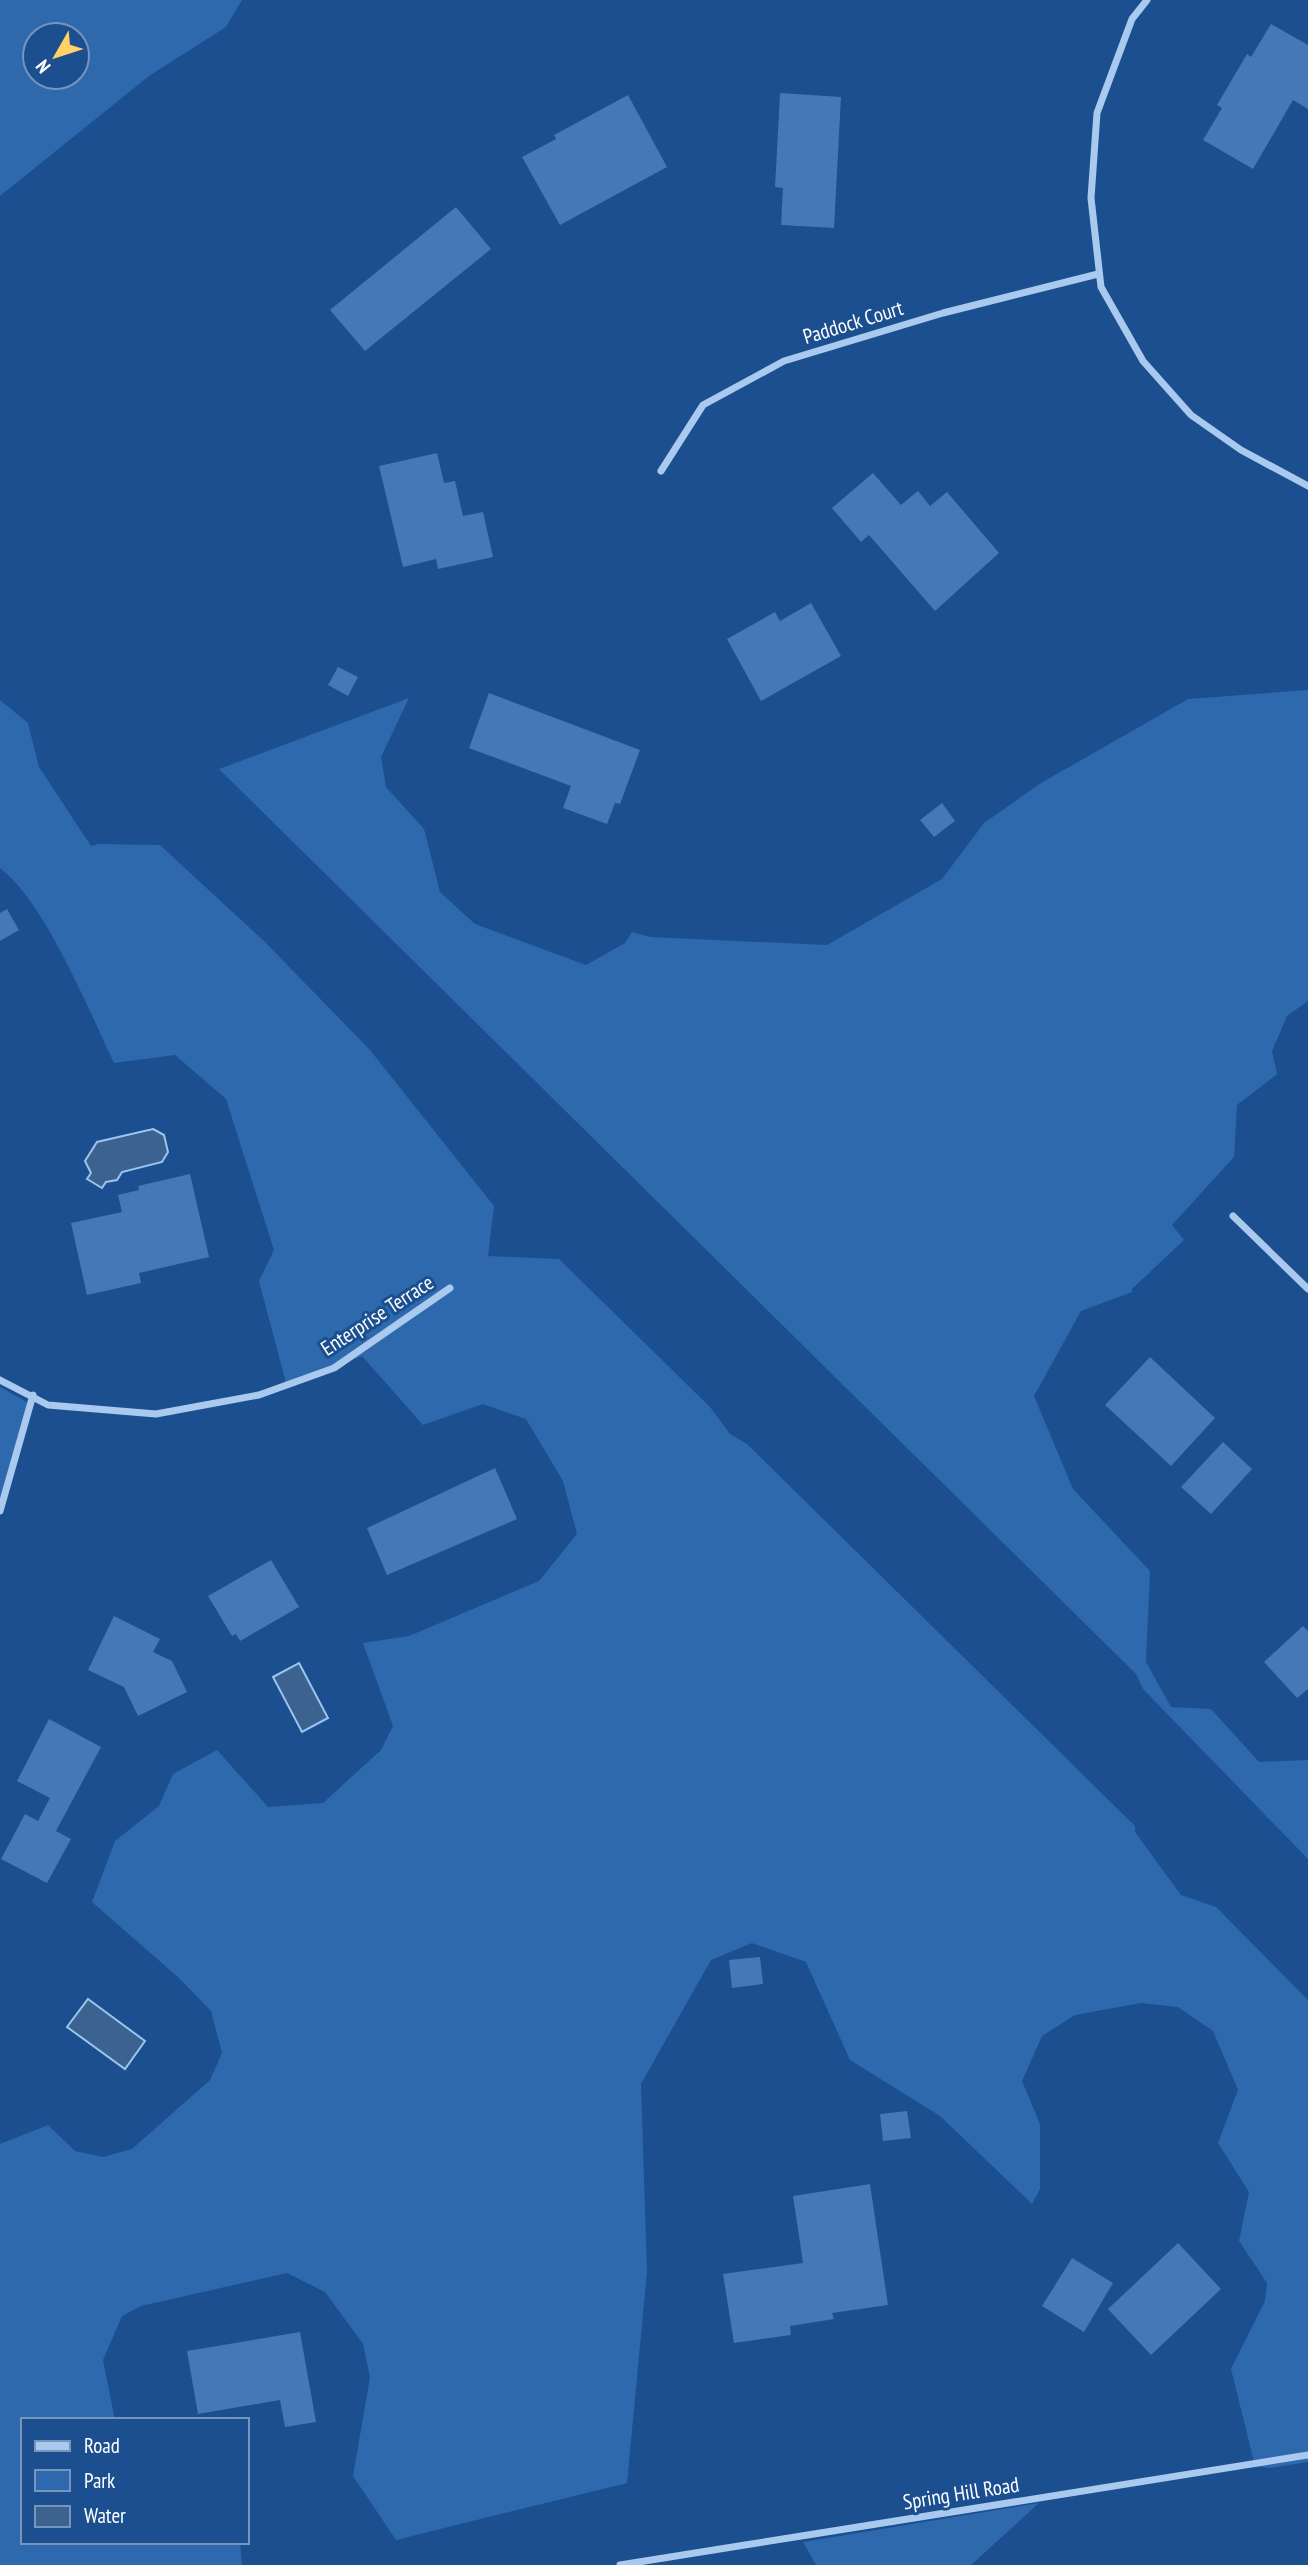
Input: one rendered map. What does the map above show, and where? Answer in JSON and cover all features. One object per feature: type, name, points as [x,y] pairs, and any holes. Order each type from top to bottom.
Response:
[{"type":"street","points":[[1147,0],[1132,19],[1097,113],[1091,198],[1101,287],[1143,361],[1191,415],[1241,450],[1308,486]]},
{"type":"street","name":"Paddock Court","points":[[661,471],[703,405],[784,361],[943,313],[1098,274]]},
{"type":"street","points":[[1233,1216],[1308,1289]]},
{"type":"street","name":"Enterprise Terrace","points":[[0,1380],[48,1405],[156,1414],[259,1395],[334,1368],[450,1288]]},
{"type":"street","points":[[0,1511],[33,1395]]},
{"type":"street","name":"Spring Hill Road","points":[[620,2565],[1308,2455]]},
{"type":"green space","points":[[0,0],[242,0],[226,27],[149,76],[0,196]]},
{"type":"green space","points":[[1308,690],[1308,1001],[1287,1016],[1272,1051],[1277,1074],[1237,1105],[1234,1157],[1172,1225],[1184,1240],[1132,1289],[1132,1292],[1081,1311],[1034,1396],[1073,1489],[1150,1571],[1146,1662],[1171,1707],[1211,1709],[1259,1762],[1308,1760],[1308,1859],[1143,1689],[1136,1674],[219,769],[409,698],[381,757],[386,787],[424,829],[440,892],[475,924],[586,965],[625,943],[632,932],[650,937],[827,945],[942,879],[984,823],[1041,783],[1188,699]]},
{"type":"green space","points":[[0,700],[28,723],[39,767],[91,846],[160,845],[265,942],[370,1050],[494,1206],[488,1256],[559,1259],[710,1407],[730,1434],[747,1444],[1135,1826],[1135,1832],[1181,1895],[1216,1907],[1308,2000],[1308,2462],[1270,2468],[1255,2466],[1231,2369],[1265,2301],[1267,2283],[1239,2241],[1249,2192],[1218,2143],[1238,2090],[1213,2031],[1178,2007],[1141,2003],[1075,2015],[1042,2036],[1022,2081],[1040,2124],[1040,2189],[1032,2204],[940,2116],[850,2060],[806,1962],[752,1943],[711,1960],[641,2084],[647,2272],[627,2483],[396,2540],[353,2476],[370,2377],[363,2344],[325,2292],[287,2273],[141,2306],[122,2316],[103,2360],[115,2418],[21,2418],[21,2544],[240,2544],[242,2565],[0,2565],[0,2144],[48,2125],[75,2151],[103,2157],[132,2149],[210,2080],[222,2053],[211,2011],[179,1978],[92,1902],[115,1841],[159,1806],[173,1774],[217,1750],[268,1807],[323,1803],[381,1750],[393,1726],[363,1643],[409,1636],[539,1581],[577,1534],[563,1481],[526,1419],[483,1404],[423,1425],[362,1356],[292,1384],[286,1383],[259,1281],[274,1250],[226,1099],[175,1055],[114,1063],[79,987],[49,931],[17,884],[0,868]]},
{"type":"green space","points":[[0,1387],[30,1404],[0,1510]]},
{"type":"green space","points":[[1039,2503],[971,2565],[816,2565],[803,2542]]},
{"type":"water","points":[[153,1129],[164,1135],[168,1152],[162,1162],[122,1172],[117,1180],[106,1182],[102,1188],[87,1179],[91,1173],[85,1161],[97,1142]]},
{"type":"water","points":[[299,1663],[328,1718],[302,1732],[273,1677]]},
{"type":"water","points":[[88,1999],[145,2041],[125,2069],[67,2027]]},
{"type":"building","points":[[1271,24],[1308,45],[1308,109],[1293,100],[1253,169],[1203,140],[1222,108],[1217,105],[1247,54],[1251,57]]},
{"type":"building","points":[[780,93],[841,97],[834,228],[781,225],[783,188],[775,187]]},
{"type":"building","points":[[628,95],[667,167],[560,225],[522,157],[556,139],[554,135]]},
{"type":"building","points":[[456,207],[491,249],[365,351],[330,310]]},
{"type":"building","points":[[437,453],[444,483],[455,481],[463,516],[483,512],[493,557],[438,569],[436,559],[403,567],[379,466]]},
{"type":"building","points":[[873,473],[901,505],[918,491],[930,506],[947,492],[999,553],[935,611],[869,535],[861,542],[832,508]]},
{"type":"building","points":[[811,603],[841,656],[761,701],[727,639],[775,612],[780,621]]},
{"type":"building","points":[[338,667],[358,677],[348,696],[328,685]]},
{"type":"building","points":[[489,693],[640,750],[620,804],[615,803],[607,824],[563,808],[571,786],[469,748]]},
{"type":"building","points":[[942,803],[955,821],[934,837],[920,820]]},
{"type":"building","points":[[7,909],[19,930],[0,941],[0,913]]},
{"type":"building","points":[[190,1174],[209,1257],[139,1273],[141,1283],[87,1295],[71,1223],[122,1212],[118,1195],[139,1190],[138,1186]]},
{"type":"building","points":[[1150,1357],[1215,1418],[1171,1466],[1105,1405]]},
{"type":"building","points":[[1223,1442],[1252,1469],[1211,1514],[1181,1487]]},
{"type":"building","points":[[495,1468],[517,1519],[387,1575],[367,1528]]},
{"type":"building","points":[[271,1560],[299,1607],[240,1641],[236,1634],[232,1636],[208,1596]]},
{"type":"building","points":[[114,1616],[160,1639],[153,1652],[172,1661],[187,1692],[138,1716],[124,1687],[88,1670]]},
{"type":"building","points":[[1303,1626],[1308,1631],[1308,1689],[1297,1698],[1264,1662]]},
{"type":"building","points":[[49,1719],[101,1747],[56,1831],[71,1839],[47,1883],[1,1859],[25,1814],[38,1821],[50,1798],[17,1781]]},
{"type":"building","points":[[760,1957],[763,1984],[732,1988],[729,1960]]},
{"type":"building","points":[[907,2111],[911,2138],[883,2141],[880,2114]]},
{"type":"building","points":[[870,2184],[888,2305],[832,2313],[834,2319],[790,2326],[791,2335],[734,2343],[723,2274],[803,2263],[793,2196]]},
{"type":"building","points":[[1178,2243],[1221,2289],[1151,2355],[1108,2309]]},
{"type":"building","points":[[1072,2258],[1113,2283],[1084,2332],[1042,2306]]},
{"type":"building","points":[[300,2332],[316,2422],[285,2427],[280,2400],[198,2414],[187,2351]]}]
